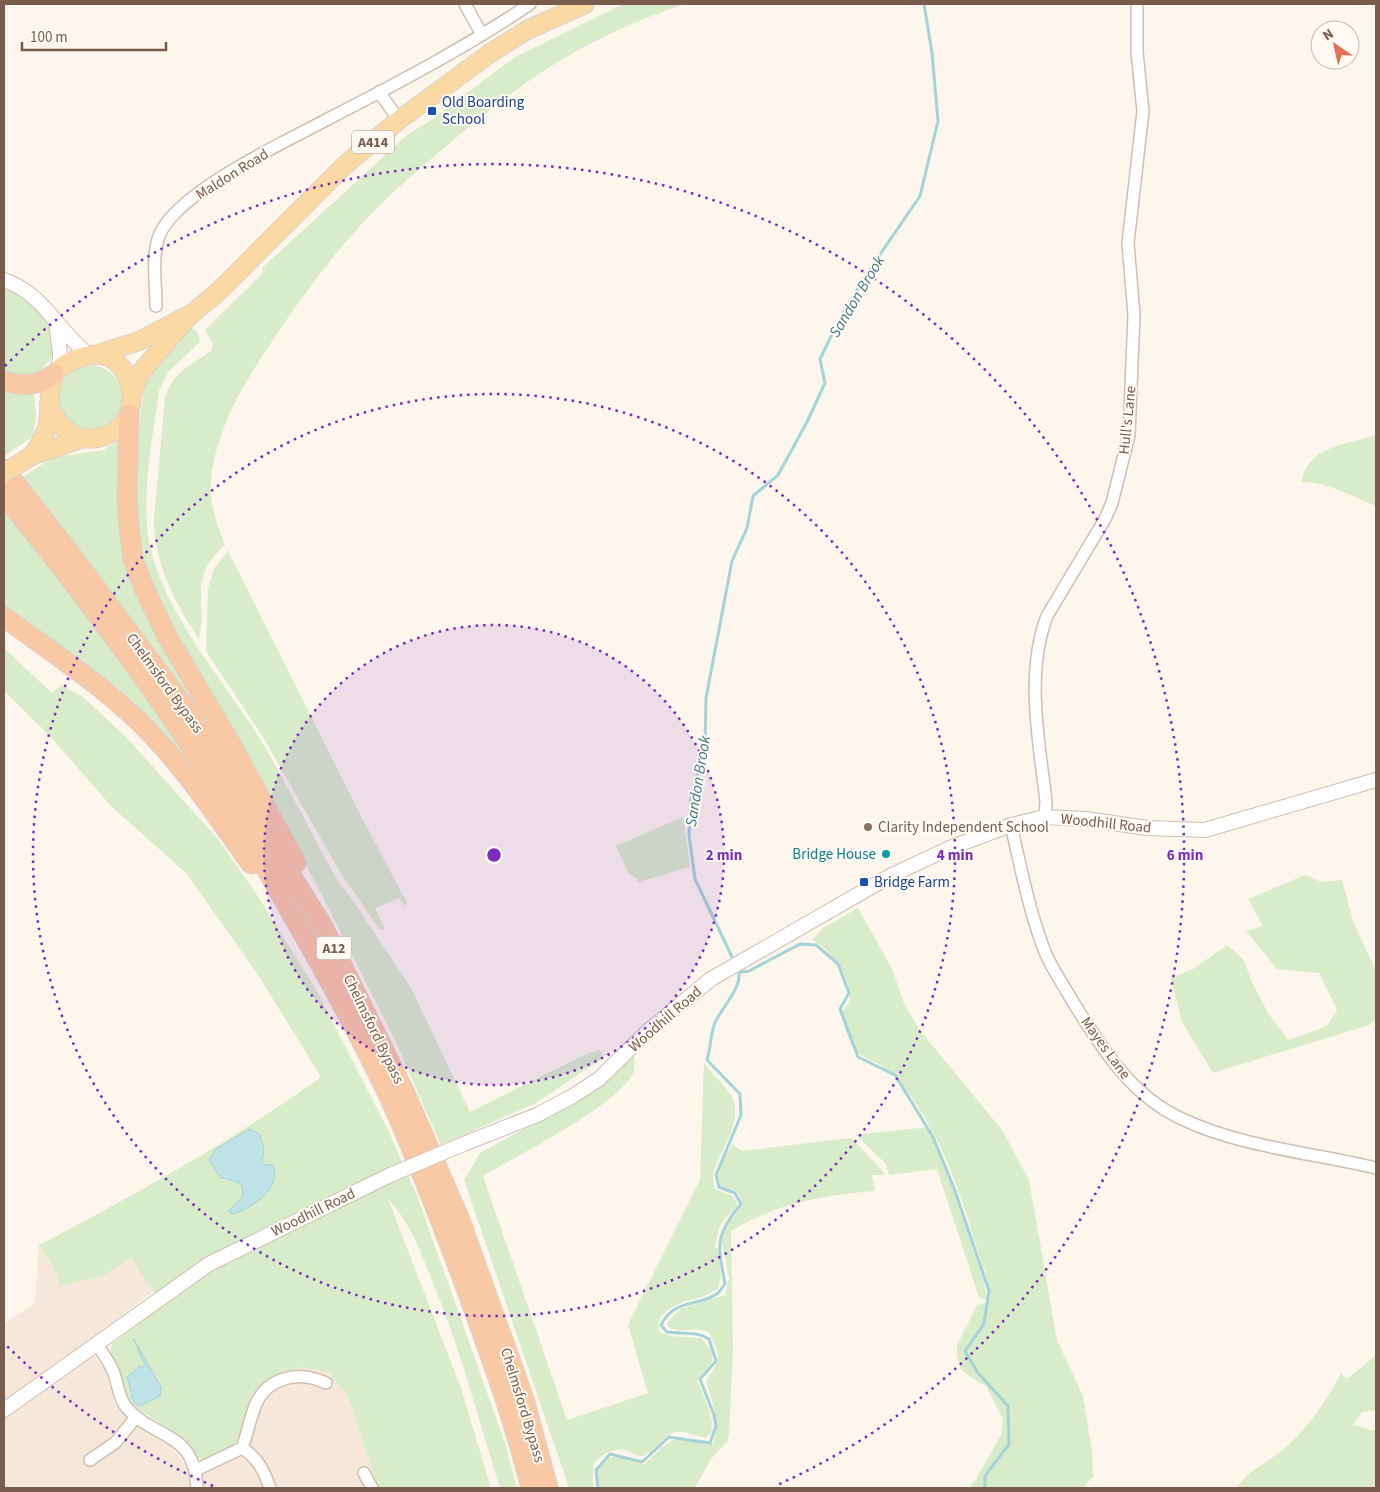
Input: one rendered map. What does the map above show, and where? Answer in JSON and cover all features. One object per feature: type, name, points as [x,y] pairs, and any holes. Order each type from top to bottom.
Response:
[{"type":"highway","points":[[4,381],[17,385],[32,385],[44,382],[57,372]]},
{"type":"highway","name":"A12","points":[[129,414],[127,499],[129,527],[133,559],[143,586],[167,636],[290,849],[321,922]]},
{"type":"highway","name":"Chelmsford Bypass","points":[[4,471],[69,552],[187,710],[321,922],[401,1084],[460,1220],[524,1399],[548,1488]]},
{"type":"highway","name":"Chelmsford Bypass","points":[[4,495],[57,561],[164,709],[231,808],[312,948],[351,1020],[391,1102],[429,1191],[485,1340],[512,1420],[531,1488]]},
{"type":"highway","name":"A12","points":[[4,617],[117,703],[153,736],[186,776],[312,948]]},
{"type":"main road","name":"A414","points":[[132,392],[140,373],[189,316],[218,292],[346,164],[400,120],[504,45],[527,30],[585,4]]},
{"type":"main road","name":"A414","points":[[92,355],[139,341],[189,316]]},
{"type":"main road","points":[[4,471],[33,455],[84,438],[102,437],[113,432],[129,414],[132,392],[131,384],[121,367],[110,358],[92,355],[70,361],[57,372],[49,389],[49,404],[44,436],[33,455]]},
{"type":"main road","points":[[49,404],[53,416],[62,428],[84,438]]},
{"type":"street","points":[[464,4],[482,35]]},
{"type":"street","name":"Maldon Road","points":[[156,306],[156,240],[163,227],[184,205],[261,154],[447,57],[530,4]]},
{"type":"street","name":"Hull's Lane","points":[[1045,817],[1046,802],[1036,708],[1038,649],[1042,628],[1047,616],[1105,519],[1112,503],[1129,435],[1134,315],[1128,243],[1143,111],[1137,52],[1137,4]]},
{"type":"street","points":[[380,92],[400,120]]},
{"type":"street","points":[[4,280],[36,297],[77,346],[92,355]]},
{"type":"street","points":[[56,322],[60,354],[57,372]]},
{"type":"street","name":"Woodhill Road","points":[[4,1410],[209,1264],[388,1176],[537,1115],[573,1096],[599,1079],[648,1031],[711,979],[892,875],[952,847],[1011,824],[1045,817],[1147,828],[1205,830],[1376,780]]},
{"type":"street","name":"Mayes Lane","points":[[1011,824],[1033,918],[1046,954],[1094,1036],[1134,1086],[1180,1119],[1210,1131],[1376,1168]]},
{"type":"street","points":[[97,1345],[113,1371],[122,1400],[136,1416],[176,1439],[196,1470],[197,1488]]},
{"type":"street","points":[[196,1470],[242,1448],[258,1398],[268,1385],[290,1376],[311,1376],[326,1382]]},
{"type":"street","points":[[90,1460],[116,1442],[136,1416]]},
{"type":"street","points":[[242,1448],[252,1454],[260,1465],[270,1488]]},
{"type":"street","points":[[364,1473],[372,1488]]},
{"type":"shaded area","points":[[39,1245],[54,1269],[60,1286],[101,1277],[131,1258],[154,1291],[127,1311],[87,1347],[105,1370],[114,1402],[119,1410],[143,1430],[170,1444],[192,1476],[239,1442],[251,1400],[269,1381],[301,1367],[328,1372],[348,1396],[378,1488],[4,1488],[4,1324],[35,1303]]},
{"type":"green space","points":[[624,4],[685,4],[622,28],[577,51],[535,76],[483,115],[391,194],[370,215],[329,262],[280,329],[240,393],[231,410],[218,445],[211,482],[211,498],[225,545],[213,557],[202,579],[202,613],[199,639],[181,611],[167,582],[158,551],[154,518],[165,398],[178,375],[189,365],[212,350],[213,344],[205,330],[263,273],[262,268],[407,135],[431,120],[515,57]]},
{"type":"green space","points":[[4,285],[33,303],[51,331],[53,354],[44,367],[26,376],[4,372]]},
{"type":"green space","points":[[189,327],[197,332],[200,342],[168,372],[159,391],[149,466],[146,506],[149,541],[156,566],[178,616],[266,749],[337,880],[350,896],[411,988],[470,1112],[580,1057],[598,1050],[602,1052],[602,1059],[534,1104],[441,1145],[394,1038],[329,909],[267,792],[172,632],[142,562],[135,531],[134,459],[145,381],[159,357]]},
{"type":"green space","points":[[90,365],[108,371],[116,379],[122,397],[116,415],[108,423],[90,429],[72,423],[64,415],[58,397],[64,379],[72,371]]},
{"type":"green space","points":[[4,387],[34,393],[36,419],[33,436],[5,456]]},
{"type":"green space","points":[[1376,435],[1376,506],[1330,487],[1310,482],[1301,482],[1305,470],[1320,454],[1341,444]]},
{"type":"green space","points":[[121,438],[119,515],[235,764],[230,766],[22,477],[49,460],[61,456],[104,450]]},
{"type":"green space","points":[[4,507],[83,607],[200,776],[196,779],[4,610]]},
{"type":"green space","points":[[228,551],[360,814],[407,903],[405,906],[399,898],[375,908],[385,929],[380,930],[340,872],[263,737],[206,651],[208,588],[214,569]]},
{"type":"green space","points":[[4,648],[52,693],[61,685],[83,697],[126,737],[218,839],[257,895],[314,986],[389,1132],[417,1196],[505,1443],[517,1488],[500,1488],[460,1356],[423,1257],[402,1217],[388,1199],[461,1388],[491,1488],[378,1488],[348,1396],[328,1372],[301,1367],[269,1381],[251,1396],[247,1421],[239,1442],[205,1459],[196,1458],[179,1435],[130,1404],[110,1349],[113,1343],[163,1305],[131,1258],[101,1277],[60,1286],[54,1269],[39,1245],[183,1166],[253,1123],[321,1077],[260,978],[187,874],[111,806],[48,734],[4,691]],"holes":[[[263,1142],[262,1161],[265,1165],[272,1165],[264,1192],[257,1201],[234,1214],[228,1210],[243,1196],[242,1186],[235,1181],[223,1180],[211,1165]]]},
{"type":"green space","points":[[683,817],[690,867],[638,882],[637,878],[629,874],[616,846]]},
{"type":"green space","points":[[1305,875],[1321,882],[1342,880],[1353,921],[1376,971],[1376,1019],[1369,1025],[1213,1073],[1182,1022],[1171,978],[1193,969],[1227,945],[1244,960],[1251,980],[1268,1013],[1288,1040],[1327,1026],[1337,1010],[1319,973],[1277,969],[1246,931],[1263,926],[1248,899]]},
{"type":"green space","points":[[858,908],[892,969],[905,1006],[919,1029],[1002,1130],[1029,1180],[1057,1340],[1083,1396],[1092,1452],[1093,1476],[1083,1488],[968,1488],[974,1482],[1001,1435],[1003,1419],[986,1386],[970,1377],[960,1368],[957,1355],[957,1345],[977,1305],[989,1302],[990,1290],[985,1273],[987,1272],[984,1270],[961,1198],[932,1130],[897,1078],[885,1068],[863,1057],[854,1048],[843,1020],[843,1011],[850,998],[847,981],[838,964],[826,950],[812,940],[823,928]]},
{"type":"green space","points":[[634,1053],[632,1075],[622,1088],[606,1102],[564,1130],[483,1176],[567,1420],[648,1393],[628,1325],[700,1180],[704,1062],[729,1092],[734,1103],[733,1126],[714,1170],[713,1180],[715,1189],[732,1196],[737,1207],[721,1225],[718,1234],[715,1247],[718,1249],[721,1276],[718,1289],[704,1296],[681,1303],[666,1311],[661,1317],[659,1332],[670,1336],[701,1338],[712,1352],[712,1362],[697,1380],[709,1409],[712,1421],[711,1434],[705,1438],[675,1432],[644,1456],[621,1449],[612,1451],[603,1455],[593,1464],[593,1488],[569,1488],[464,1180],[480,1153],[557,1111]]},
{"type":"green space","points":[[928,1127],[946,1167],[981,1272],[979,1273],[982,1274],[987,1300],[979,1297],[937,1169],[889,1175],[886,1164],[856,1135]]},
{"type":"green space","points":[[851,1138],[883,1171],[884,1175],[872,1175],[875,1191],[819,1198],[783,1207],[748,1221],[731,1231],[733,1349],[729,1435],[728,1440],[711,1459],[695,1488],[599,1488],[597,1469],[607,1459],[613,1457],[645,1464],[662,1447],[677,1438],[713,1443],[716,1419],[706,1381],[718,1358],[716,1347],[708,1332],[703,1330],[673,1329],[668,1327],[667,1323],[680,1309],[725,1295],[729,1278],[722,1242],[723,1231],[743,1204],[738,1192],[722,1186],[718,1177],[721,1165],[732,1144],[742,1151]]},
{"type":"green space","points":[[1376,1355],[1376,1410],[1362,1412],[1353,1425],[1376,1431],[1376,1488],[1236,1488],[1253,1471],[1286,1447],[1302,1430],[1324,1403],[1341,1373],[1347,1379]]},
{"type":"water","points":[[250,1129],[260,1135],[264,1149],[262,1161],[265,1165],[273,1165],[275,1174],[269,1190],[262,1197],[247,1208],[231,1214],[228,1211],[243,1196],[242,1186],[235,1181],[221,1178],[209,1160],[216,1149]]},
{"type":"water","points":[[133,1338],[161,1387],[160,1396],[140,1406],[134,1403],[127,1377],[140,1366],[144,1367],[145,1365]]},
{"type":"waterway","name":"Sandon Brook","points":[[734,961],[695,879],[689,835],[691,799],[705,745],[706,698],[732,561],[747,528],[753,496],[778,475],[807,422],[825,383],[820,359],[840,318],[868,272],[920,196],[938,121],[932,53],[924,4]]},
{"type":"waterway","points":[[740,972],[749,971],[800,944],[816,945],[838,964],[849,993],[840,1009],[858,1057],[895,1075],[933,1137],[954,1188],[989,1291],[984,1324],[965,1351],[978,1373],[1008,1406],[1009,1444],[985,1476],[985,1488]]},
{"type":"waterway","name":"Sandon Brook","points":[[598,1488],[596,1470],[610,1454],[642,1462],[669,1437],[710,1443],[716,1426],[714,1415],[700,1379],[716,1361],[709,1339],[694,1334],[667,1332],[661,1325],[673,1310],[711,1297],[718,1293],[725,1284],[720,1241],[726,1225],[741,1204],[735,1193],[719,1187],[716,1175],[741,1115],[740,1094],[707,1060],[714,1025],[735,990],[738,983],[738,969]]},
{"type":"place","name":"Old Boarding School","points":[[432,111]]},
{"type":"place","name":"Clarity Independent School","points":[[868,827]]},
{"type":"place","name":"Bridge House","points":[[886,854]]},
{"type":"place","name":"Bridge Farm","points":[[864,882]]}]
